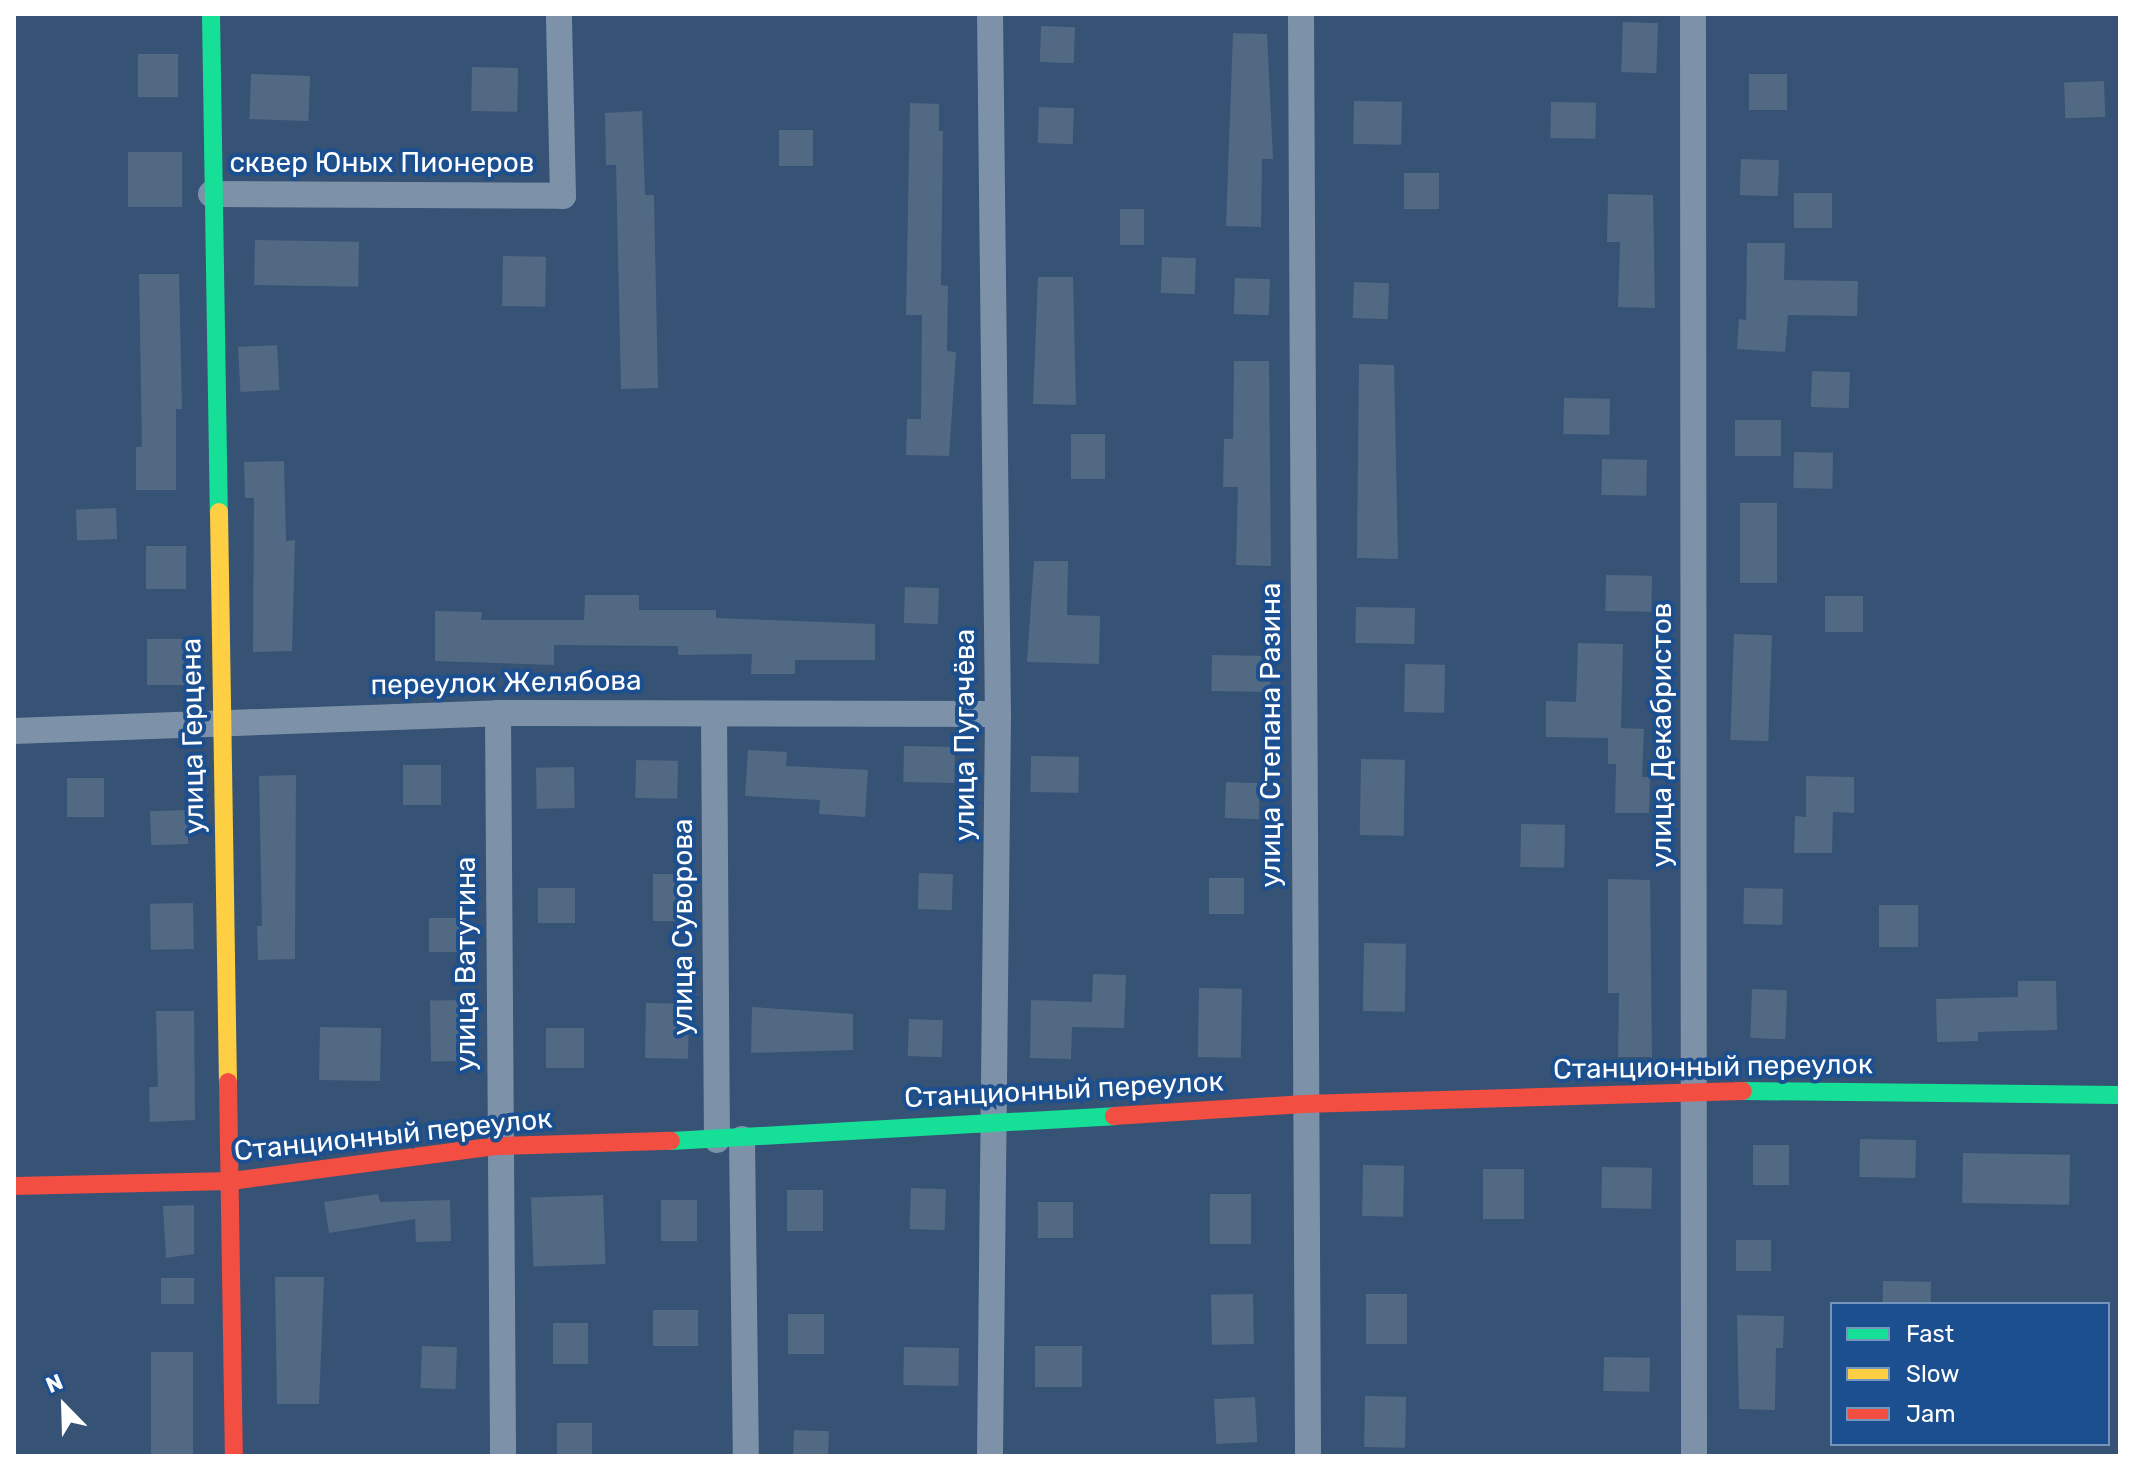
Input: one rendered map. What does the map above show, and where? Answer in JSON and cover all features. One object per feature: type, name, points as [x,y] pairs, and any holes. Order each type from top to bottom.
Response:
[{"type":"street","name":"улица Герцена","points":[[211,14],[211,194],[234,1456]]},
{"type":"street","name":"сквер Юных Пионеров","points":[[211,194],[563,196],[559,14]]},
{"type":"street","name":"улица Пугачёва","points":[[990,14],[998,714],[990,1456]]},
{"type":"street","name":"улица Степана Разина","points":[[1301,14],[1308,1456]]},
{"type":"street","name":"улица Декабристов","points":[[1693,14],[1694,1456]]},
{"type":"street","name":"переулок Желябова","points":[[14,731],[220,720],[498,713],[998,714]]},
{"type":"street","name":"улица Ватутина","points":[[498,713],[498,1146],[503,1456]]},
{"type":"street","name":"улица Суворова","points":[[714,714],[746,1456]]},
{"type":"street","name":"Станционный переулок","points":[[14,1186],[231,1181],[498,1146],[730,1139],[1304,1104],[1695,1091],[2120,1095]]},
{"type":"building","points":[[1623,22],[1658,23],[1656,73],[1621,72]]},
{"type":"building","points":[[1041,26],[1075,27],[1074,63],[1040,62]]},
{"type":"building","points":[[1233,33],[1267,34],[1273,159],[1262,159],[1261,227],[1226,226]]},
{"type":"building","points":[[138,54],[178,54],[178,97],[138,97]]},
{"type":"building","points":[[472,67],[518,68],[517,112],[471,111]]},
{"type":"building","points":[[251,74],[310,76],[308,121],[249,119]]},
{"type":"building","points":[[1749,74],[1787,74],[1787,110],[1749,110]]},
{"type":"building","points":[[2104,81],[2105,117],[2065,118],[2064,82]]},
{"type":"building","points":[[1354,101],[1402,102],[1401,145],[1353,144]]},
{"type":"building","points":[[1551,102],[1596,103],[1595,139],[1550,138]]},
{"type":"building","points":[[910,103],[939,104],[939,131],[943,131],[941,285],[948,286],[947,351],[956,352],[949,456],[906,455],[907,419],[921,419],[922,315],[906,315]]},
{"type":"building","points":[[1039,107],[1074,108],[1073,144],[1038,143]]},
{"type":"building","points":[[642,111],[645,195],[654,195],[658,388],[621,389],[616,165],[606,165],[605,113]]},
{"type":"building","points":[[779,130],[813,130],[813,166],[779,166]]},
{"type":"building","points":[[128,152],[182,152],[182,207],[128,207]]},
{"type":"building","points":[[1741,159],[1779,160],[1778,196],[1740,195]]},
{"type":"building","points":[[1404,173],[1439,173],[1439,209],[1404,209]]},
{"type":"building","points":[[1794,193],[1832,193],[1832,228],[1794,228]]},
{"type":"building","points":[[1608,194],[1653,195],[1655,308],[1618,307],[1620,242],[1607,242]]},
{"type":"building","points":[[1120,209],[1144,209],[1144,245],[1120,245]]},
{"type":"building","points":[[255,240],[359,242],[358,287],[254,285]]},
{"type":"building","points":[[1747,243],[1785,243],[1784,280],[1858,281],[1857,316],[1788,315],[1785,352],[1737,349],[1739,319],[1746,320]]},
{"type":"building","points":[[503,256],[546,257],[545,307],[502,306]]},
{"type":"building","points":[[1162,257],[1196,258],[1195,294],[1161,293]]},
{"type":"building","points":[[139,274],[179,274],[182,409],[176,409],[176,490],[136,490],[136,447],[142,447]]},
{"type":"building","points":[[1038,277],[1073,277],[1076,405],[1033,404]]},
{"type":"building","points":[[1235,278],[1270,279],[1269,315],[1234,314]]},
{"type":"building","points":[[1354,282],[1389,283],[1388,319],[1353,318]]},
{"type":"building","points":[[277,345],[279,390],[240,392],[238,347]]},
{"type":"building","points":[[1234,361],[1269,361],[1271,566],[1236,565],[1238,487],[1223,487],[1224,439],[1233,439]]},
{"type":"building","points":[[1359,364],[1394,365],[1398,559],[1357,558]]},
{"type":"building","points":[[1812,371],[1850,372],[1849,408],[1811,407]]},
{"type":"building","points":[[1564,398],[1610,399],[1609,435],[1563,434]]},
{"type":"building","points":[[1735,420],[1781,420],[1781,456],[1735,456]]},
{"type":"building","points":[[1071,434],[1105,434],[1105,479],[1071,479]]},
{"type":"building","points":[[1794,452],[1833,453],[1832,489],[1793,488]]},
{"type":"building","points":[[1602,459],[1647,460],[1646,496],[1601,495]]},
{"type":"building","points":[[284,461],[286,541],[295,540],[292,651],[253,652],[254,498],[245,498],[244,462]]},
{"type":"building","points":[[1740,503],[1777,503],[1777,583],[1740,583]]},
{"type":"building","points":[[116,508],[117,539],[77,540],[76,509]]},
{"type":"building","points":[[146,546],[186,546],[186,589],[146,589]]},
{"type":"building","points":[[1034,561],[1068,561],[1067,615],[1100,616],[1099,664],[1027,662]]},
{"type":"building","points":[[1606,575],[1652,576],[1651,612],[1605,611]]},
{"type":"building","points":[[905,587],[939,588],[938,624],[904,623]]},
{"type":"building","points":[[585,595],[639,595],[639,610],[716,610],[716,618],[875,624],[875,660],[795,660],[795,674],[751,674],[752,654],[678,655],[678,646],[554,645],[554,665],[435,661],[435,611],[482,612],[481,620],[584,620]]},
{"type":"building","points":[[1825,596],[1863,596],[1863,632],[1825,632]]},
{"type":"building","points":[[1356,607],[1415,608],[1414,644],[1355,643]]},
{"type":"building","points":[[1734,634],[1772,635],[1768,741],[1730,740]]},
{"type":"building","points":[[147,639],[187,639],[187,685],[147,685]]},
{"type":"building","points":[[1578,643],[1623,644],[1621,728],[1644,729],[1642,777],[1650,777],[1649,813],[1615,813],[1616,764],[1608,764],[1608,738],[1546,737],[1546,701],[1576,702]]},
{"type":"building","points":[[1212,655],[1271,656],[1270,692],[1211,691]]},
{"type":"building","points":[[1405,664],[1445,665],[1444,713],[1404,712]]},
{"type":"building","points":[[904,746],[955,747],[954,783],[903,782]]},
{"type":"building","points":[[748,750],[787,752],[786,766],[868,770],[865,817],[819,814],[820,800],[745,796]]},
{"type":"building","points":[[1031,756],[1079,757],[1078,793],[1030,792]]},
{"type":"building","points":[[1361,759],[1405,760],[1404,836],[1360,835]]},
{"type":"building","points":[[636,760],[678,761],[677,799],[635,798]]},
{"type":"building","points":[[403,765],[441,765],[441,805],[403,805]]},
{"type":"building","points":[[574,767],[575,808],[537,809],[536,768]]},
{"type":"building","points":[[296,775],[295,959],[258,960],[257,926],[262,926],[259,776]]},
{"type":"building","points":[[1806,776],[1854,777],[1854,813],[1833,812],[1832,853],[1794,853],[1795,816],[1806,817]]},
{"type":"building","points":[[67,778],[104,778],[104,817],[67,817]]},
{"type":"building","points":[[1226,782],[1260,783],[1259,819],[1225,818]]},
{"type":"building","points":[[187,810],[188,844],[151,845],[150,811]]},
{"type":"building","points":[[1521,824],[1565,825],[1564,868],[1520,867]]},
{"type":"building","points":[[919,873],[953,874],[952,910],[918,909]]},
{"type":"building","points":[[653,874],[686,874],[686,921],[653,921]]},
{"type":"building","points":[[1209,878],[1244,878],[1244,914],[1209,914]]},
{"type":"building","points":[[1608,879],[1650,880],[1652,1057],[1618,1057],[1619,993],[1608,993]]},
{"type":"building","points":[[538,888],[575,888],[575,923],[538,923]]},
{"type":"building","points":[[1744,888],[1783,889],[1782,925],[1743,924]]},
{"type":"building","points":[[193,903],[194,949],[151,950],[150,904]]},
{"type":"building","points":[[1879,905],[1918,905],[1918,947],[1879,947]]},
{"type":"building","points":[[429,918],[467,918],[467,952],[429,952]]},
{"type":"building","points":[[1364,943],[1406,944],[1405,1012],[1363,1011]]},
{"type":"building","points":[[1093,974],[1126,975],[1124,1028],[1072,1027],[1071,1059],[1030,1058],[1031,1000],[1092,1002]]},
{"type":"building","points":[[2018,981],[2056,981],[2057,1030],[1978,1032],[1978,1041],[1937,1042],[1936,999],[2018,997]]},
{"type":"building","points":[[1199,988],[1242,989],[1241,1058],[1198,1057]]},
{"type":"building","points":[[1752,989],[1787,990],[1785,1039],[1750,1038]]},
{"type":"building","points":[[464,1000],[465,1061],[431,1062],[430,1001]]},
{"type":"building","points":[[646,1003],[689,1004],[688,1059],[645,1058]]},
{"type":"building","points":[[752,1007],[853,1014],[853,1050],[751,1053]]},
{"type":"building","points":[[156,1011],[194,1011],[195,1120],[150,1122],[149,1087],[158,1087]]},
{"type":"building","points":[[909,1019],[943,1020],[942,1057],[908,1056]]},
{"type":"building","points":[[320,1027],[381,1028],[380,1081],[319,1080]]},
{"type":"building","points":[[546,1028],[584,1028],[584,1068],[546,1068]]},
{"type":"building","points":[[1860,1139],[1916,1140],[1915,1178],[1859,1177]]},
{"type":"building","points":[[1753,1145],[1789,1145],[1789,1185],[1753,1185]]},
{"type":"building","points":[[1963,1153],[2070,1155],[2069,1205],[1962,1203]]},
{"type":"building","points":[[1363,1165],[1404,1166],[1403,1217],[1362,1216]]},
{"type":"building","points":[[1602,1167],[1652,1168],[1651,1209],[1601,1208]]},
{"type":"building","points":[[1483,1169],[1524,1169],[1524,1219],[1483,1219]]},
{"type":"building","points":[[911,1188],[946,1189],[945,1230],[910,1229]]},
{"type":"building","points":[[787,1190],[823,1190],[823,1231],[787,1231]]},
{"type":"building","points":[[378,1194],[380,1202],[450,1200],[451,1241],[416,1242],[415,1219],[329,1233],[324,1202]]},
{"type":"building","points":[[1210,1194],[1251,1194],[1251,1244],[1210,1244]]},
{"type":"building","points":[[603,1195],[605,1264],[533,1266],[531,1198]]},
{"type":"building","points":[[661,1200],[697,1200],[697,1241],[661,1241]]},
{"type":"building","points":[[1038,1202],[1073,1202],[1073,1238],[1038,1238]]},
{"type":"building","points":[[194,1205],[194,1254],[166,1258],[163,1206]]},
{"type":"building","points":[[1736,1240],[1771,1240],[1771,1271],[1736,1271]]},
{"type":"building","points":[[275,1277],[324,1277],[319,1404],[277,1404]]},
{"type":"building","points":[[161,1278],[194,1278],[194,1304],[161,1304]]},
{"type":"building","points":[[1883,1281],[1931,1282],[1931,1302],[1883,1302]]},
{"type":"building","points":[[1253,1294],[1254,1344],[1212,1345],[1211,1295]]},
{"type":"building","points":[[1366,1294],[1407,1294],[1407,1344],[1366,1344]]},
{"type":"building","points":[[653,1310],[698,1310],[698,1346],[653,1346]]},
{"type":"building","points":[[788,1314],[824,1314],[824,1354],[788,1354]]},
{"type":"building","points":[[1737,1315],[1784,1316],[1783,1348],[1776,1348],[1775,1410],[1739,1409]]},
{"type":"building","points":[[553,1323],[588,1323],[588,1364],[553,1364]]},
{"type":"building","points":[[422,1346],[457,1347],[456,1389],[421,1388]]},
{"type":"building","points":[[1035,1346],[1082,1346],[1082,1387],[1035,1387]]},
{"type":"building","points":[[904,1347],[959,1348],[958,1386],[903,1385]]},
{"type":"building","points":[[151,1352],[193,1352],[193,1456],[151,1456]]},
{"type":"building","points":[[1604,1357],[1650,1358],[1649,1392],[1603,1391]]},
{"type":"building","points":[[1365,1396],[1406,1397],[1405,1448],[1364,1447]]},
{"type":"building","points":[[1255,1397],[1257,1442],[1216,1444],[1214,1399]]},
{"type":"building","points":[[557,1423],[592,1423],[592,1456],[557,1456]]},
{"type":"building","points":[[794,1430],[829,1431],[828,1456],[793,1456]]},
{"type":"traffic: fast","points":[[211,14],[219,512]]},
{"type":"traffic: fast","points":[[1743,1091],[2120,1095]]},
{"type":"traffic: fast","points":[[671,1141],[1114,1116]]},
{"type":"traffic: slow","points":[[219,512],[228,1082]]},
{"type":"traffic: jam","points":[[228,1082],[234,1456]]},
{"type":"traffic: jam","points":[[1114,1116],[1304,1104],[1743,1091]]},
{"type":"traffic: jam","points":[[14,1186],[231,1181],[498,1146],[671,1141]]}]
